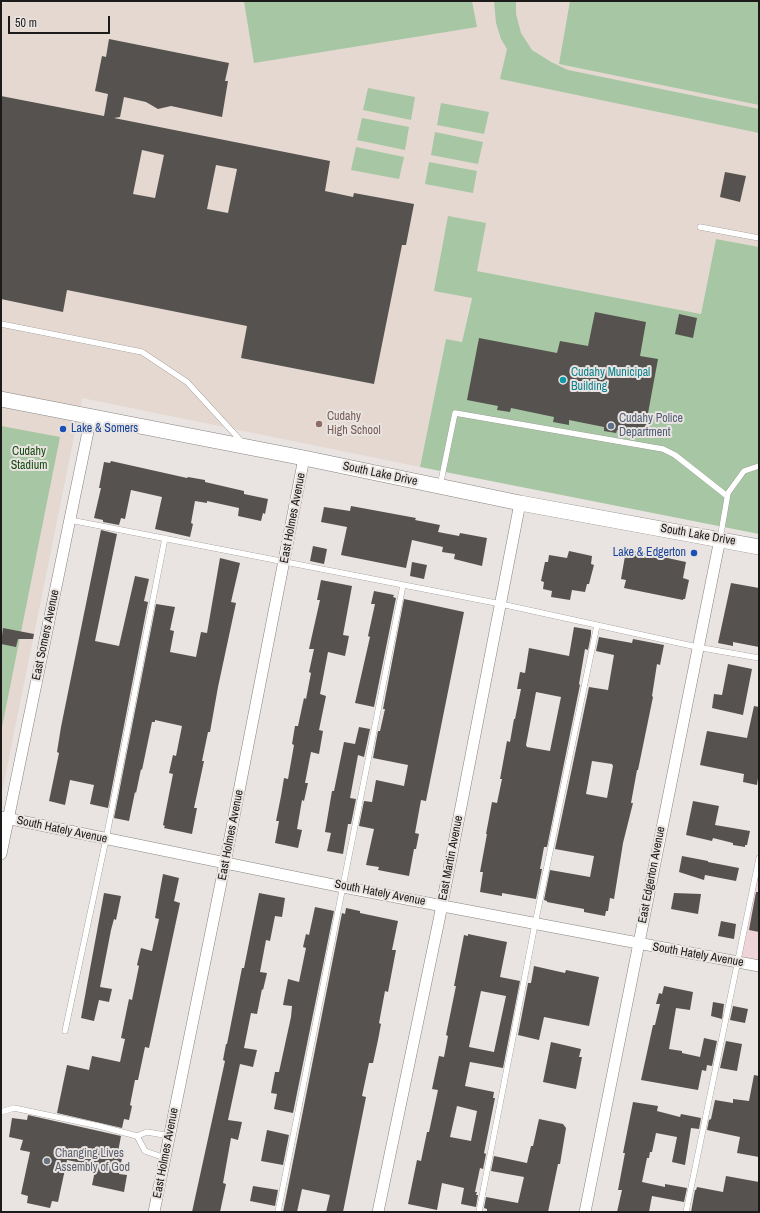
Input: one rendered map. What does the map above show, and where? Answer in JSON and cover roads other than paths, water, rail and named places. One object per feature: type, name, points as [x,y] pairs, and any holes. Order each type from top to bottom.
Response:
[{"type":"main road","name":"South Lake Drive","points":[[1,399],[304,458],[520,503],[759,547]]},
{"type":"street","name":"East Somers Avenue","points":[[1,854],[5,818],[91,417]]},
{"type":"street","name":"East Holmes Avenue","points":[[154,1212],[225,863],[304,458]]},
{"type":"street","name":"East Martin Avenue","points":[[378,1212],[442,905],[520,503]]},
{"type":"street","name":"East Edgerton Avenue","points":[[584,1212],[720,539]]},
{"type":"street","name":"South Hately Avenue","points":[[5,818],[343,887],[759,966]]},
{"type":"lane","points":[[700,227],[759,238]]},
{"type":"lane","points":[[1,324],[142,352],[187,382],[246,447]]},
{"type":"lane","points":[[440,487],[455,413],[663,449],[675,455],[727,496]]},
{"type":"lane","points":[[720,539],[728,493],[744,471],[759,466]]},
{"type":"lane","points":[[70,520],[403,584],[698,647],[759,658]]},
{"type":"lane","points":[[65,1031],[106,839],[165,538]]},
{"type":"lane","points":[[278,1212],[403,584]]},
{"type":"lane","points":[[479,1212],[535,924],[597,625]]},
{"type":"lane","points":[[686,1212],[739,962],[759,858]]},
{"type":"lane","points":[[1,1112],[14,1108],[99,1126],[137,1136],[147,1132],[170,1136]]},
{"type":"lane","points":[[137,1136],[145,1151],[165,1158]]},
{"type":"place","name":"Cudahy Municipal Building","points":[[563,380]]},
{"type":"place","name":"Cudahy High School","points":[[319,424]]},
{"type":"place","name":"Cudahy Police Department","points":[[611,426]]},
{"type":"place","name":"Lake & Somers","points":[[63,429]]},
{"type":"place","name":"Lake & Edgerton","points":[[694,553]]},
{"type":"place","name":"Changing Lives Assembly of God","points":[[47,1161]]},
{"type":"park label","name":"Cudahy Stadium","points":[[29,459]]}]
